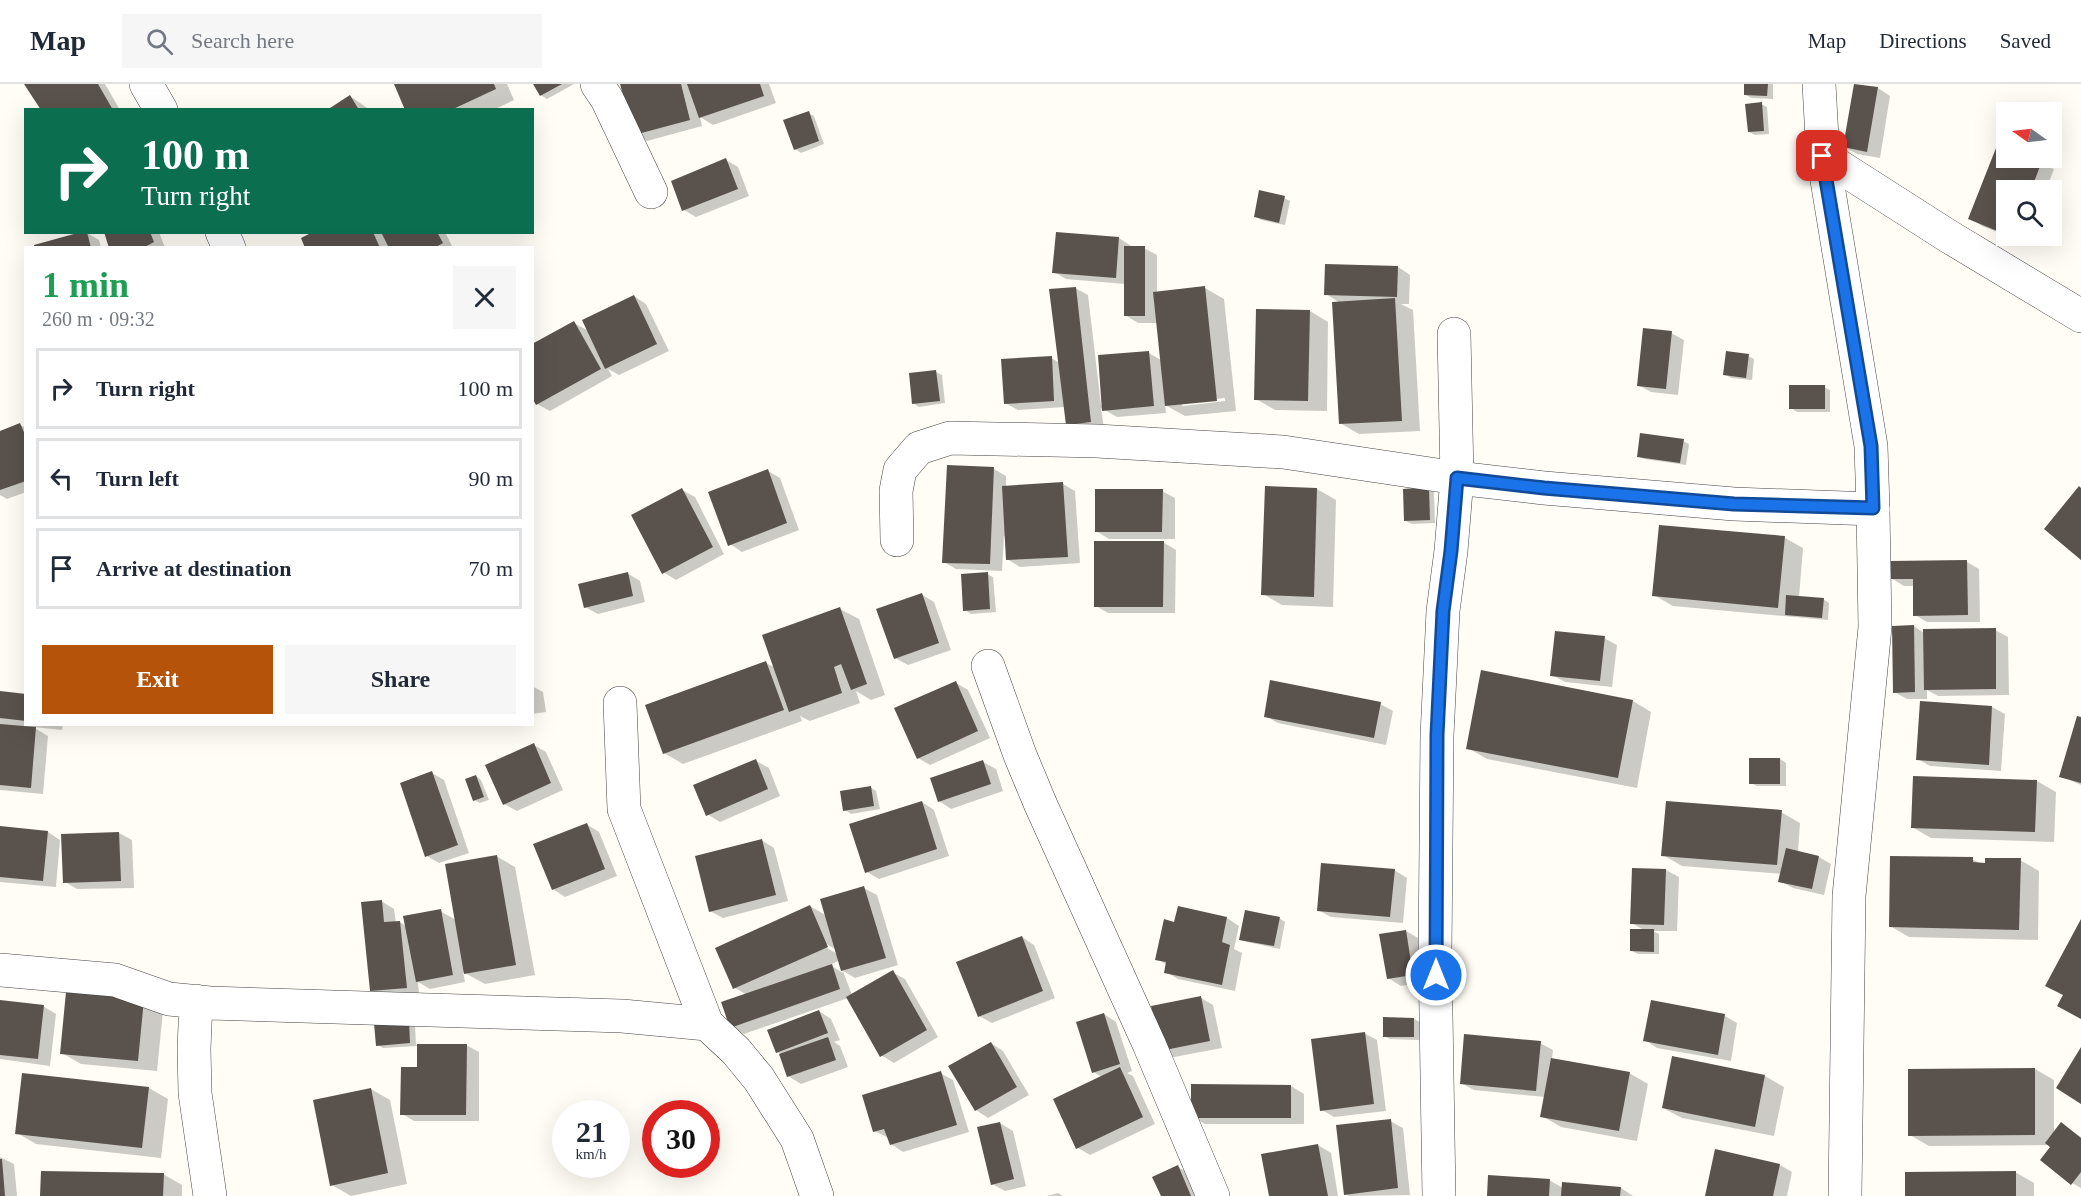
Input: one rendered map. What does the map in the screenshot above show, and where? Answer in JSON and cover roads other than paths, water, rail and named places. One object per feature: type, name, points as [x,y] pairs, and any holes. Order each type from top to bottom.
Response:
[{"type":"street","points":[[146,84],[160,108]]},
{"type":"street","points":[[597,84],[607,99],[651,192]]},
{"type":"street","points":[[1819,84],[1822,156],[1871,446],[1873,508],[1875,627],[1849,896],[1845,1196]]},
{"type":"street","points":[[1822,156],[1948,236],[2081,316]]},
{"type":"street","points":[[1439,1196],[1435,953],[1437,735],[1443,611],[1457,478],[1454,334]]},
{"type":"street","points":[[897,540],[896,492],[900,470],[919,448],[950,438],[1097,441],[1283,452],[1457,478],[1544,488],[1734,504],[1873,508]]},
{"type":"street","points":[[988,666],[1040,803],[1149,1044],[1213,1196]]},
{"type":"street","points":[[620,703],[621,781],[624,809],[707,1024],[736,1051],[759,1079],[797,1139],[817,1196]]},
{"type":"street","points":[[0,970],[116,980],[169,999],[342,1009],[622,1016],[707,1024]]},
{"type":"street","points":[[196,1001],[195,1093],[210,1196]]}]
